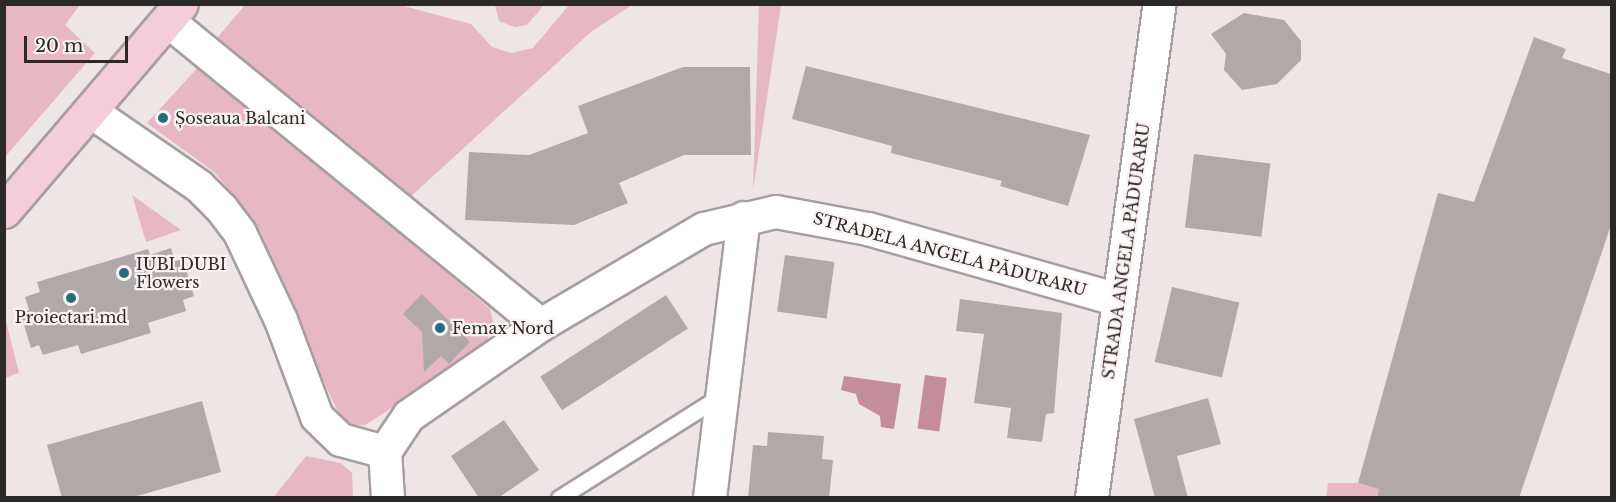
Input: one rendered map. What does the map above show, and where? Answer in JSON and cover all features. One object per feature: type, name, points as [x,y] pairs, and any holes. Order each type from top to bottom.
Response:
[{"type":"main road","points":[[5,209],[93,113],[174,13]]},
{"type":"street","name":"STRADA ANGELA PĂDURARU","points":[[1092,498],[1160,4]]},
{"type":"street","points":[[174,13],[541,325],[409,416],[385,452],[388,498]]},
{"type":"street","points":[[93,113],[199,186],[222,209],[240,233],[281,320],[317,417],[341,440],[385,452]]},
{"type":"street","name":"STRADELA ANGELA PĂDURARU","points":[[541,325],[704,229],[776,212],[809,216],[1119,300]]},
{"type":"street","points":[[710,498],[744,218]]},
{"type":"lane","points":[[559,498],[722,395]]},
{"type":"shaded area","points":[[5,4],[80,5],[65,25],[95,53],[5,157]]},
{"type":"shaded area","points":[[495,4],[544,5],[527,25],[515,27],[499,21]]},
{"type":"shaded area","points":[[245,5],[400,5],[471,24],[492,47],[511,53],[533,48],[569,5],[632,5],[592,31],[408,199],[222,48],[217,38]]},
{"type":"shaded area","points":[[759,5],[781,5],[753,191]]},
{"type":"shaded area","points":[[201,64],[490,309],[494,325],[482,350],[365,425],[352,426],[341,418],[234,195],[214,172],[147,123]]},
{"type":"shaded area","points":[[132,195],[181,230],[146,242]]},
{"type":"shaded area","points":[[5,317],[19,373],[4,378]]},
{"type":"shaded area","points":[[925,375],[947,378],[939,432],[917,428]]},
{"type":"shaded area","points":[[844,376],[901,384],[894,429],[881,427],[880,416],[859,404],[856,394],[841,390]]},
{"type":"shaded area","points":[[306,456],[341,463],[352,473],[353,497],[274,497]]},
{"type":"shaded area","points":[[1328,483],[1358,483],[1379,489],[1377,497],[1326,498]]},
{"type":"building","points":[[1244,13],[1284,20],[1301,41],[1301,60],[1277,84],[1242,90],[1224,70],[1226,54],[1211,34]]},
{"type":"building","points":[[1534,37],[1566,49],[1562,58],[1611,74],[1611,225],[1519,498],[1377,498],[1379,489],[1358,483],[1438,193],[1474,202]]},
{"type":"building","points":[[806,66],[1090,135],[1068,206],[1000,186],[1002,181],[891,153],[892,146],[792,119]]},
{"type":"building","points":[[683,67],[750,67],[751,155],[684,155],[619,183],[628,203],[574,225],[465,220],[469,152],[529,155],[588,133],[578,106]]},
{"type":"building","points":[[1194,154],[1270,163],[1261,237],[1185,227]]},
{"type":"building","points":[[171,248],[175,261],[183,259],[194,296],[183,300],[186,311],[148,323],[151,333],[81,354],[78,345],[43,355],[39,345],[31,348],[20,312],[29,310],[25,297],[40,292],[37,282],[148,249],[150,255]]},
{"type":"building","points":[[785,255],[835,262],[827,318],[777,311]]},
{"type":"building","points":[[1172,287],[1239,303],[1222,378],[1155,362]]},
{"type":"building","points":[[422,294],[470,342],[449,364],[441,356],[424,372],[422,332],[403,314]]},
{"type":"building","points":[[666,295],[688,329],[562,410],[540,377]]},
{"type":"building","points":[[960,299],[1062,313],[1054,413],[1046,414],[1042,442],[1007,438],[1011,408],[974,403],[984,334],[956,331]]},
{"type":"building","points":[[1208,398],[1221,444],[1177,456],[1188,498],[1155,498],[1134,419]]},
{"type":"building","points":[[202,401],[221,472],[130,498],[62,498],[47,445]]},
{"type":"building","points":[[504,420],[539,470],[498,498],[479,498],[451,456]]},
{"type":"building","points":[[768,432],[824,436],[822,459],[833,460],[829,498],[748,498],[753,445],[767,446]]},
{"type":"place","name":"Șoseaua Balcani","points":[[163,118]]},
{"type":"place","name":"IUBI DUBI Flowers","points":[[124,273]]},
{"type":"place","name":"Proiectari.md","points":[[71,298]]},
{"type":"place","name":"Femax Nord","points":[[440,328]]}]
